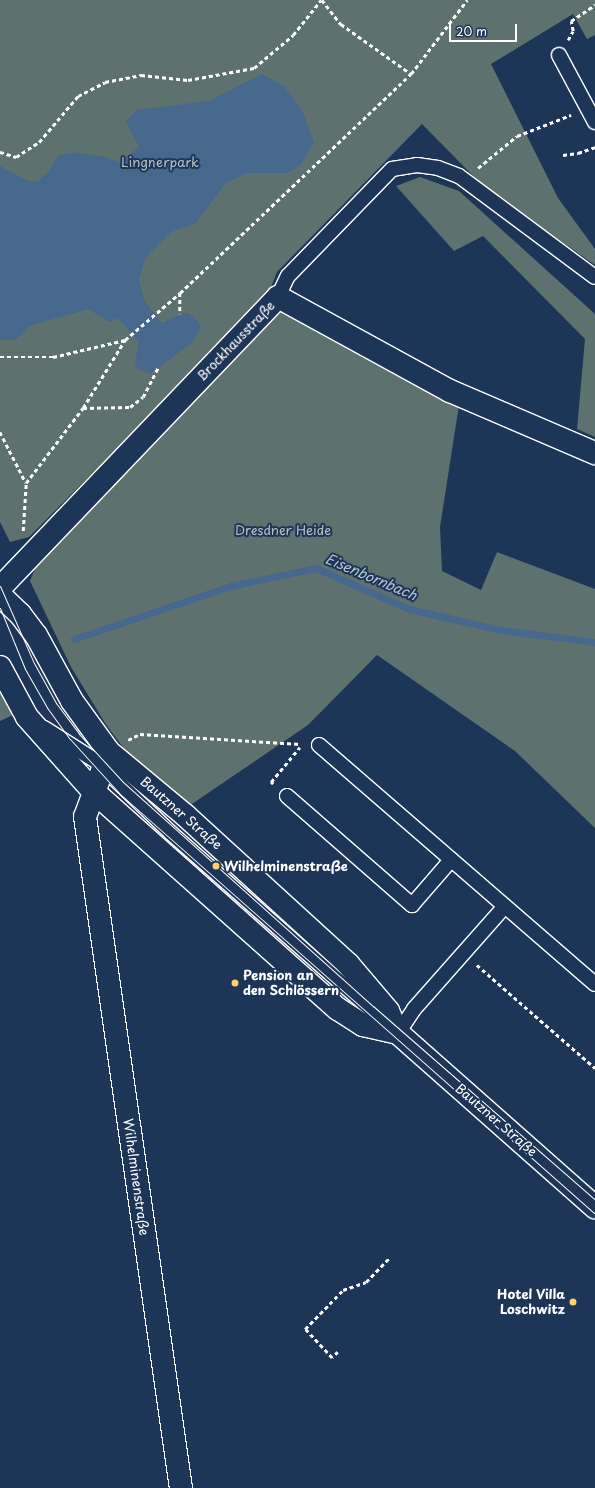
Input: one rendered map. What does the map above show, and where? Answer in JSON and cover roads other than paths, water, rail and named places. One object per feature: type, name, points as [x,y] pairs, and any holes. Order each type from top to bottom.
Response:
[{"type":"street","name":"Brockhausstraße","points":[[0,588],[21,564],[278,297],[450,391],[595,453]]},
{"type":"street","name":"Bautzner Straße","points":[[0,594],[20,614],[36,635],[106,760],[186,816],[348,964],[388,1011],[398,1033],[595,1207]]},
{"type":"street","name":"Bautzner Straße","points":[[0,667],[27,718],[93,791],[338,1009],[363,1025],[398,1033]]},
{"type":"street","name":"Wilhelminenstraße","points":[[106,760],[84,817],[180,1488]]},
{"type":"lane","points":[[559,55],[586,109],[595,122]]},
{"type":"lane","points":[[278,297],[288,276],[392,169],[417,165],[438,168],[463,180],[595,277]]},
{"type":"lane","points":[[27,718],[78,748],[106,760],[130,795],[398,1033],[414,1009],[505,906]]},
{"type":"lane","points":[[319,745],[595,984]]},
{"type":"lane","points":[[287,796],[412,905],[451,860]]},
{"type":"water","points":[[262,74],[284,86],[302,110],[314,142],[300,166],[287,173],[247,173],[226,183],[195,224],[171,232],[146,257],[139,279],[144,300],[162,323],[180,314],[188,313],[195,318],[201,327],[194,341],[150,374],[138,369],[135,363],[139,342],[118,318],[110,322],[88,309],[30,326],[15,340],[0,340],[0,166],[28,181],[38,181],[48,172],[59,155],[77,153],[105,157],[121,162],[139,147],[126,122],[136,110],[209,101]]},
{"type":"waterway","name":"Eisenbornbach","points":[[74,639],[231,586],[316,568],[409,609],[501,630],[595,642]]},
{"type":"tram line","points":[[0,586],[34,663],[56,703],[79,734],[123,782],[373,1006],[595,1200]]},
{"type":"tram line","points":[[0,608],[25,669],[48,709],[70,739],[120,794],[595,1214]]},
{"type":"place","name":"Wilhelminenstraße","points":[[216,866]]},
{"type":"place","name":"Pension an den Schlössern","points":[[235,983]]},
{"type":"place","name":"Hotel Villa Loschwitz","points":[[573,1302]]},
{"type":"park label","name":"Lingnerpark","points":[[160,162]]},
{"type":"park label","name":"Dresdner Heide","points":[[283,530]]}]
